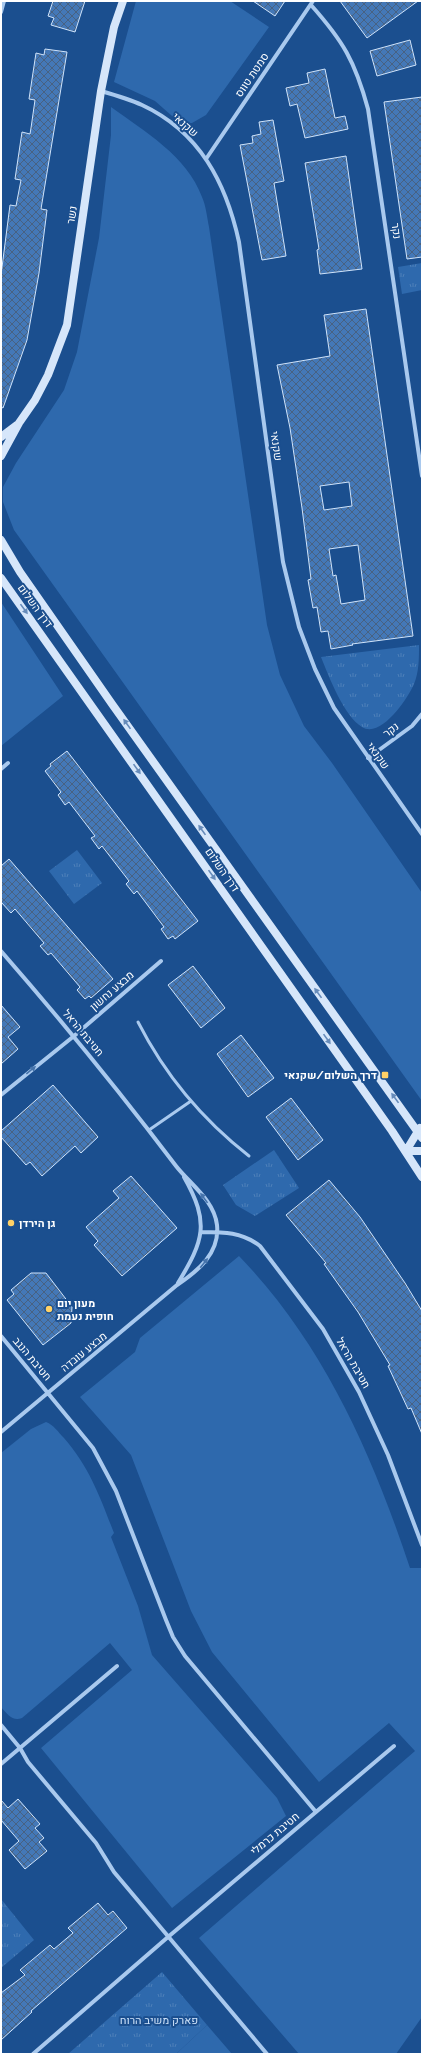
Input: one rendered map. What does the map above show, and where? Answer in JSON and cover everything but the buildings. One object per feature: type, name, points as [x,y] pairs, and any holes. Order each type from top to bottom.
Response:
[{"type":"street","points":[[1,12],[4,1]]},
{"type":"street","name":"נשר","points":[[1,456],[19,423],[35,400],[48,375],[66,325],[102,91],[114,27],[123,1]]},
{"type":"street","name":"סמטת טווס","points":[[206,159],[312,3]]},
{"type":"street","name":"נקר","points":[[312,3],[338,36],[350,56],[360,80],[368,109],[422,476]]},
{"type":"street","name":"שקנאי","points":[[102,91],[142,105],[159,114],[190,140],[206,159],[225,193],[233,216],[239,242],[281,547],[293,606],[306,648],[324,688],[346,727],[422,834]]},
{"type":"street","name":"נשר","points":[[1,437],[19,423]]},
{"type":"street","name":"דרך השלום","points":[[1,540],[20,572],[224,862],[420,1128],[422,1138]]},
{"type":"street","name":"דרך השלום","points":[[1,578],[406,1150],[422,1177]]},
{"type":"street","name":"נקר","points":[[368,758],[412,726],[422,714]]},
{"type":"street","points":[[1,769],[8,763]]},
{"type":"street","name":"חטיבת הראל","points":[[1,951],[74,1036],[209,1205],[217,1223],[217,1232]]},
{"type":"street","name":"מבצע נחשון","points":[[1,1095],[74,1036],[161,961]]},
{"type":"street","points":[[420,1128],[406,1150],[422,1151]]},
{"type":"street","name":"חטיבת הראל","points":[[180,1170],[197,1205],[202,1232],[238,1234],[252,1240],[263,1249],[323,1329],[374,1421],[401,1487],[422,1545]]},
{"type":"street","name":"מבצע עובדה","points":[[177,1285],[196,1252],[202,1232]]},
{"type":"street","name":"מבצע עובדה","points":[[1,1432],[177,1285],[194,1274],[205,1262],[213,1248],[217,1232]]},
{"type":"street","name":"חטיבת הנגב","points":[[1,1336],[93,1448],[116,1490],[173,1637],[185,1656],[316,1812]]},
{"type":"street","points":[[1,1764],[117,1666]]},
{"type":"street","points":[[1,1725],[20,1748],[28,1762],[96,1842],[114,1872],[267,2054]]},
{"type":"street","name":"חטיבת כרמלי","points":[[33,2054],[168,1937],[394,1746]]},
{"type":"lane","points":[[138,1022],[157,1055],[190,1101],[217,1130],[249,1156]]},
{"type":"lane","points":[[149,1130],[190,1101]]},
{"type":"green space","points":[[136,1],[230,1],[269,27],[206,115],[192,123],[180,123],[155,101],[114,82]]},
{"type":"green space","points":[[111,107],[150,135],[175,157],[195,182],[202,197],[209,227],[267,625],[280,675],[304,726],[332,763],[422,893],[422,1101],[14,530],[3,502],[3,487],[16,463],[64,390],[77,352],[99,238],[111,135]]},
{"type":"green space","points":[[422,263],[422,290],[402,294],[398,267]]},
{"type":"green space","points":[[1,602],[63,696],[1,746]]},
{"type":"green space","points":[[419,645],[417,675],[411,690],[400,707],[385,722],[377,727],[369,729],[362,727],[355,722],[343,705],[321,657]]},
{"type":"green space","points":[[77,850],[102,883],[74,904],[49,871]]},
{"type":"green space","points":[[274,1150],[299,1188],[255,1216],[236,1205],[223,1185]]},
{"type":"green space","points":[[239,1256],[269,1290],[296,1326],[320,1363],[362,1442],[395,1525],[410,1568],[422,1568],[422,2017],[396,2054],[299,2054],[199,1938],[415,1751],[389,1723],[319,1782],[212,1652],[191,1611],[131,1455],[80,1397],[135,1352],[140,1338]]},
{"type":"green space","points":[[46,1422],[56,1429],[73,1449],[94,1483],[114,1533],[111,1537],[138,1606],[152,1655],[277,1798],[286,1816],[172,1908],[41,1748],[132,1670],[110,1643],[22,1718],[13,1718],[1,1707],[1,1453],[31,1429]]},
{"type":"green space","points":[[1,1899],[34,1940],[1,1968]]},
{"type":"green space","name":"פארק משיב הרוח","points":[[162,1972],[207,2025],[176,2054],[68,2054]]},
{"type":"green space","points":[[207,2025],[232,2054],[176,2054]]},
{"type":"place","name":"דרך השלום/שקנאי","points":[[385,1075]]},
{"type":"place","name":"גן הירדן","points":[[11,1223]]},
{"type":"place","name":"מעון יום חופית נעמת","points":[[49,1309]]}]
